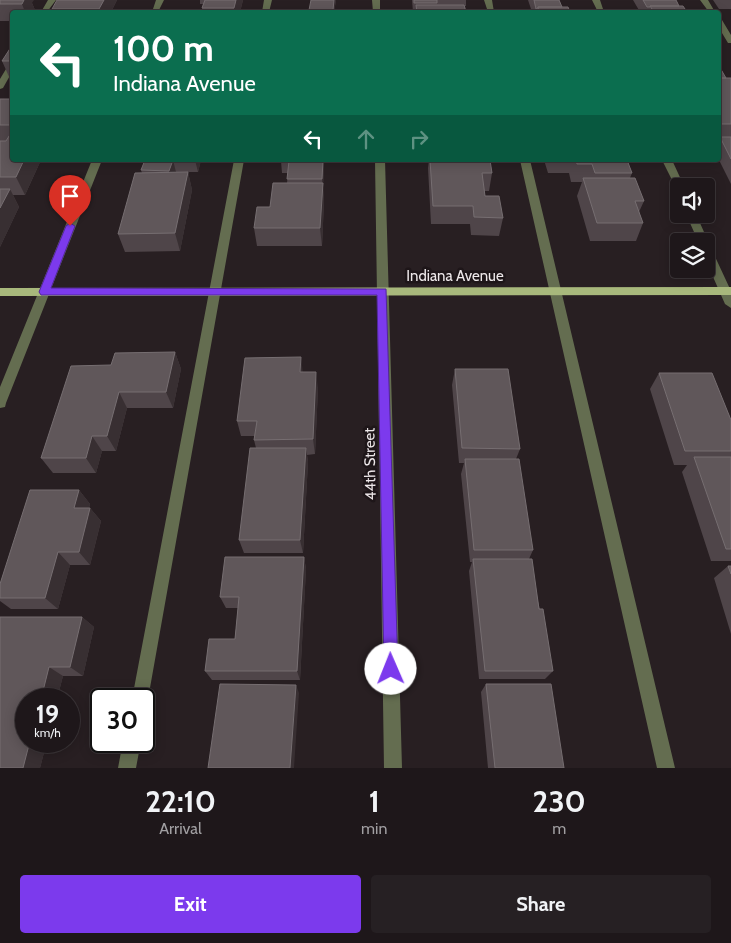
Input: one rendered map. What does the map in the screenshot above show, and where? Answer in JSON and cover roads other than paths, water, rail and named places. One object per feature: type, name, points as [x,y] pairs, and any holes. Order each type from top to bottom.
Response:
[{"type":"main road","name":"Indiana Avenue","points":[[0,292],[728,291]]},
{"type":"street","points":[[721,25],[731,41]]},
{"type":"street","points":[[0,86],[10,69]]},
{"type":"street","points":[[0,404],[95,162]]},
{"type":"street","points":[[142,688],[239,162]]},
{"type":"street","name":"44th Street","points":[[380,162],[393,768]]},
{"type":"street","points":[[525,162],[666,768]]},
{"type":"street","points":[[668,162],[675,178]]},
{"type":"street","points":[[715,266],[728,291],[731,304]]},
{"type":"street","points":[[127,768],[130,753]]}]
